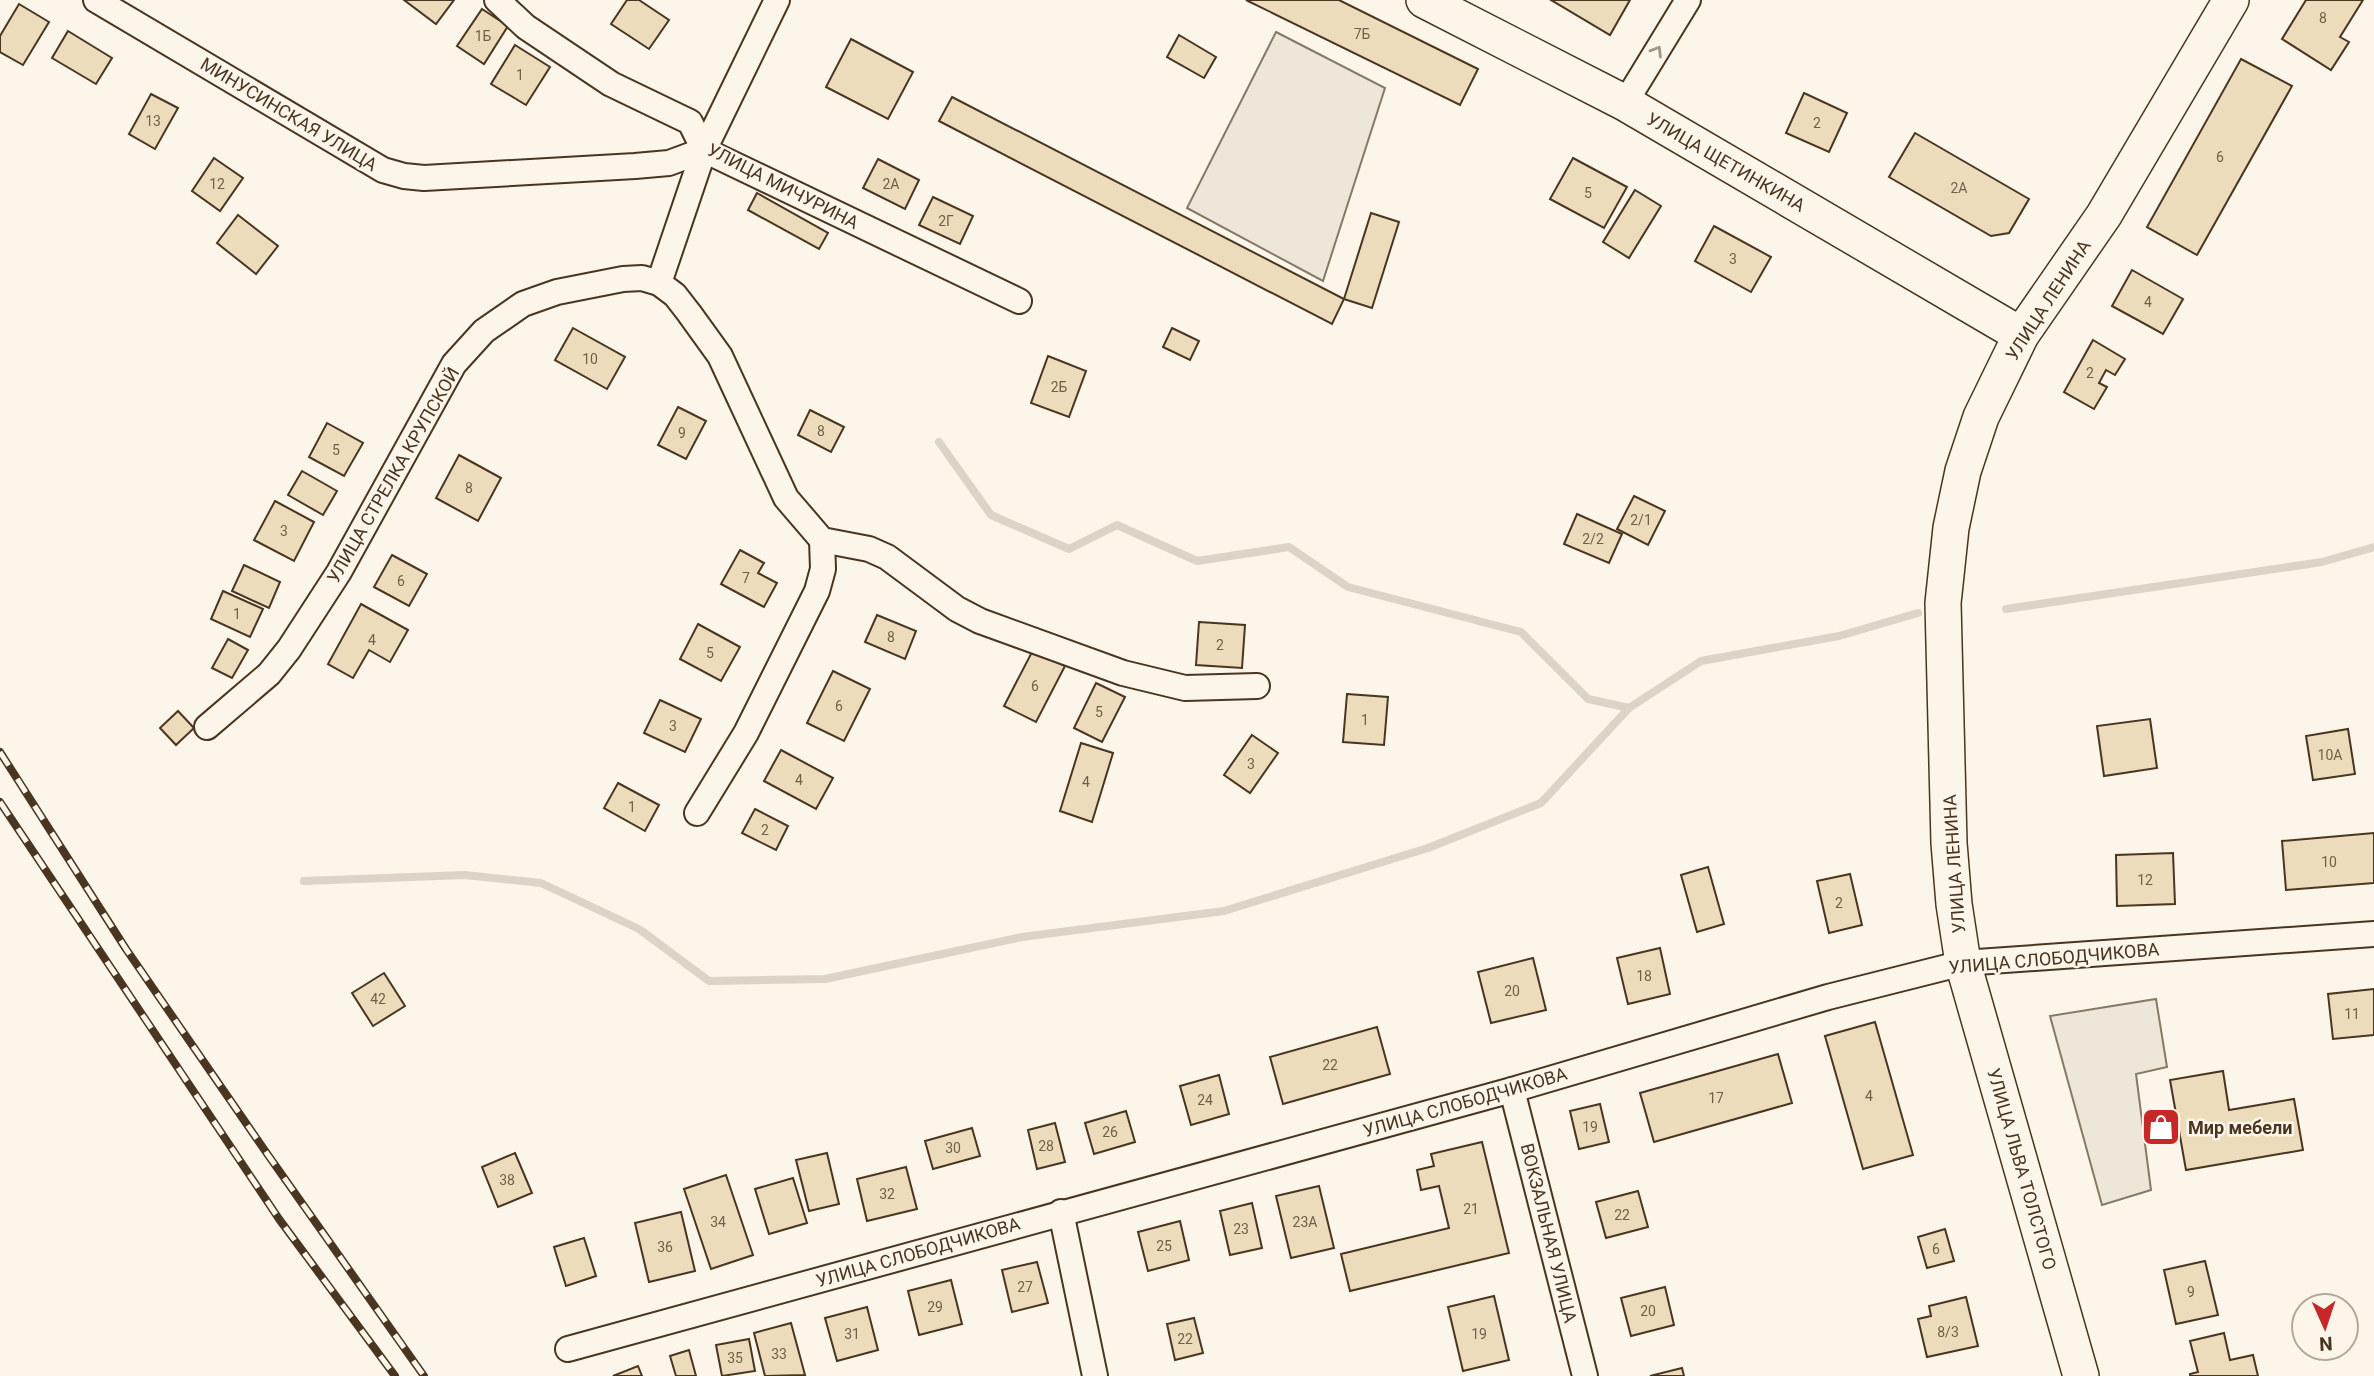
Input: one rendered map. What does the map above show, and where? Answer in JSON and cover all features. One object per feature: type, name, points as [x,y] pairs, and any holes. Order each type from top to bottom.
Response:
[{"type":"main road","name":"УЛИЦА ЩЕТИНКИНА","points":[[1424,0],[1625,103],[2021,335]]},
{"type":"main road","name":"УЛИЦА ЛЕНИНА","points":[[1963,963],[1949,844],[1943,603],[1951,528],[1963,471],[1980,417],[2021,335],[2104,215],[2231,0]]},
{"type":"main road","name":"УЛИЦА ЛЬВА ТОЛСТОГО","points":[[1963,963],[2081,1376]]},
{"type":"street","name":"МИНУСИНСКАЯ УЛИЦА","points":[[96,0],[383,170],[404,176],[424,178],[635,166],[669,163],[704,150]]},
{"type":"street","name":"УЛИЦА МИЧУРИНА","points":[[498,0],[526,27],[611,84],[690,122],[704,150],[1019,301]]},
{"type":"street","points":[[777,0],[704,150],[659,283],[675,295],[720,356],[786,498],[822,540],[869,550],[887,557],[979,621],[1123,673],[1185,688],[1257,686]]},
{"type":"street","points":[[1625,103],[1688,0]]},
{"type":"street","name":"УЛИЦА СТРЕЛКА КРУПСКОЙ","points":[[207,727],[269,674],[289,649],[339,572],[454,364],[484,331],[523,304],[557,292],[623,279],[642,278],[659,283]]},
{"type":"street","points":[[697,813],[746,733],[817,591],[823,569],[822,540]]},
{"type":"street","name":"УЛИЦА СЛОБОДЧИКОВА","points":[[568,1349],[1512,1090],[1828,997],[1963,963],[2374,934]]},
{"type":"street","name":"ВОКЗАЛЬНАЯ УЛИЦА","points":[[1512,1090],[1586,1376]]},
{"type":"street","points":[[1061,1212],[1095,1376]]},
{"type":"shaded area","points":[[1276,32],[1385,88],[1323,281],[1187,208]]},
{"type":"shaded area","points":[[2156,999],[2167,1067],[2136,1074],[2151,1190],[2102,1205],[2050,1016]]},
{"type":"building","points":[[404,0],[454,0],[436,24]]},
{"type":"building","points":[[627,0],[639,0],[669,20],[649,49],[611,24]]},
{"type":"building","points":[[1246,0],[1339,0],[1478,69],[1460,105]]},
{"type":"building","points":[[1551,0],[1630,0],[1610,35]]},
{"type":"building","points":[[2306,0],[2363,0],[2340,37],[2349,42],[2331,70],[2282,39]]},
{"type":"building","points":[[19,4],[49,22],[23,65],[0,52],[0,36]]},
{"type":"building","points":[[482,9],[508,26],[484,64],[457,46]]},
{"type":"building","points":[[68,31],[112,58],[96,84],[52,58]]},
{"type":"building","points":[[1179,35],[1216,57],[1204,78],[1167,57]]},
{"type":"building","points":[[851,39],[913,72],[888,119],[826,87]]},
{"type":"building","points":[[515,45],[550,67],[526,105],[491,84]]},
{"type":"building","points":[[2241,59],[2292,86],[2197,255],[2147,227]]},
{"type":"building","points":[[1804,93],[1847,113],[1829,152],[1786,133]]},
{"type":"building","points":[[151,94],[178,108],[155,149],[129,134]]},
{"type":"building","points":[[952,97],[1344,299],[1332,324],[939,121]]},
{"type":"building","points":[[1915,133],[2029,199],[2009,233],[1991,236],[1889,177]]},
{"type":"building","points":[[214,158],[243,178],[220,211],[192,191]]},
{"type":"building","points":[[1573,158],[1627,187],[1604,228],[1550,199]]},
{"type":"building","points":[[878,159],[919,180],[905,209],[863,188]]},
{"type":"building","points":[[1635,190],[1661,206],[1629,258],[1603,242]]},
{"type":"building","points":[[757,193],[828,233],[819,249],[748,210]]},
{"type":"building","points":[[933,197],[973,216],[960,244],[919,225]]},
{"type":"building","points":[[1371,213],[1399,222],[1372,308],[1344,299]]},
{"type":"building","points":[[238,215],[278,246],[256,274],[217,243]]},
{"type":"building","points":[[1714,226],[1771,257],[1751,292],[1695,261]]},
{"type":"building","points":[[2132,270],[2183,299],[2163,334],[2112,306]]},
{"type":"building","points":[[573,328],[625,357],[607,389],[555,360]]},
{"type":"building","points":[[1172,328],[1199,341],[1190,360],[1163,347]]},
{"type":"building","points":[[2093,340],[2125,359],[2115,375],[2106,370],[2099,383],[2107,387],[2094,409],[2064,392]]},
{"type":"building","points":[[1048,356],[1086,371],[1069,417],[1031,403]]},
{"type":"building","points":[[678,407],[706,421],[686,459],[658,445]]},
{"type":"building","points":[[810,410],[844,427],[831,452],[798,435]]},
{"type":"building","points":[[327,423],[363,443],[344,476],[309,457]]},
{"type":"building","points":[[459,455],[501,478],[478,521],[436,498]]},
{"type":"building","points":[[302,471],[337,491],[323,515],[288,495]]},
{"type":"building","points":[[1634,496],[1665,511],[1648,545],[1617,529]]},
{"type":"building","points":[[275,501],[314,522],[294,561],[254,540]]},
{"type":"building","points":[[1577,514],[1622,534],[1609,563],[1564,544]]},
{"type":"building","points":[[740,550],[764,563],[758,573],[777,583],[764,607],[721,584]]},
{"type":"building","points":[[392,555],[427,574],[409,606],[374,587]]},
{"type":"building","points":[[244,565],[280,582],[269,608],[232,591]]},
{"type":"building","points":[[223,591],[263,609],[250,637],[211,619]]},
{"type":"building","points":[[361,604],[408,630],[390,662],[369,650],[353,678],[328,664]]},
{"type":"building","points":[[877,615],[916,631],[905,659],[865,642]]},
{"type":"building","points":[[1199,622],[1245,625],[1242,668],[1196,665]]},
{"type":"building","points":[[698,624],[740,647],[721,681],[680,659]]},
{"type":"building","points":[[228,639],[248,650],[232,678],[212,668]]},
{"type":"building","points":[[1033,650],[1065,666],[1036,722],[1004,706]]},
{"type":"building","points":[[833,671],[870,689],[844,741],[807,723]]},
{"type":"building","points":[[1096,683],[1125,697],[1102,742],[1074,728]]},
{"type":"building","points":[[1347,694],[1388,697],[1384,745],[1343,742]]},
{"type":"building","points":[[660,700],[701,719],[685,752],[644,733]]},
{"type":"building","points":[[178,711],[194,728],[176,745],[160,728]]},
{"type":"building","points":[[2150,719],[2157,768],[2104,776],[2097,726]]},
{"type":"building","points":[[2348,729],[2355,774],[2313,780],[2306,736]]},
{"type":"building","points":[[1252,735],[1278,753],[1250,793],[1224,775]]},
{"type":"building","points":[[1081,743],[1113,753],[1092,822],[1060,811]]},
{"type":"building","points":[[781,750],[833,778],[816,809],[764,781]]},
{"type":"building","points":[[618,783],[659,805],[645,831],[604,808]]},
{"type":"building","points":[[755,809],[788,826],[776,850],[742,833]]},
{"type":"building","points":[[2374,833],[2374,883],[2286,890],[2282,841]]},
{"type":"building","points":[[2173,853],[2175,904],[2117,906],[2116,855]]},
{"type":"building","points":[[1708,867],[1724,924],[1697,932],[1681,875]]},
{"type":"building","points":[[1850,874],[1862,925],[1829,933],[1817,881]]},
{"type":"building","points":[[1660,948],[1670,994],[1628,1004],[1617,958]]},
{"type":"building","points":[[1533,958],[1546,1010],[1491,1023],[1478,972]]},
{"type":"building","points":[[384,973],[405,1006],[373,1026],[352,993]]},
{"type":"building","points":[[2374,989],[2374,1035],[2333,1039],[2328,994]]},
{"type":"building","points":[[1875,1022],[1913,1155],[1863,1169],[1825,1036]]},
{"type":"building","points":[[1377,1027],[1390,1074],[1283,1104],[1270,1057]]},
{"type":"building","points":[[1778,1054],[1792,1103],[1654,1142],[1640,1093]]},
{"type":"building","points":[[2223,1071],[2229,1110],[2294,1099],[2303,1150],[2186,1170],[2170,1080]]},
{"type":"building","points":[[1219,1075],[1229,1114],[1191,1125],[1180,1086]]},
{"type":"building","points":[[1600,1104],[1609,1142],[1579,1149],[1570,1111]]},
{"type":"building","points":[[1126,1111],[1135,1142],[1094,1154],[1085,1123]]},
{"type":"building","points":[[1055,1123],[1065,1162],[1037,1169],[1028,1130]]},
{"type":"building","points":[[972,1128],[980,1156],[933,1169],[925,1141]]},
{"type":"building","points":[[1482,1142],[1509,1253],[1350,1291],[1341,1254],[1449,1228],[1439,1186],[1421,1190],[1417,1170],[1434,1166],[1431,1154]]},
{"type":"building","points":[[515,1153],[532,1193],[498,1207],[482,1167]]},
{"type":"building","points":[[827,1153],[839,1204],[809,1211],[796,1160]]},
{"type":"building","points":[[906,1167],[917,1209],[867,1221],[857,1179]]},
{"type":"building","points":[[726,1175],[753,1255],[711,1269],[684,1189]]},
{"type":"building","points":[[793,1178],[807,1223],[769,1234],[755,1189]]},
{"type":"building","points":[[1319,1186],[1334,1248],[1291,1258],[1276,1196]]},
{"type":"building","points":[[1638,1191],[1648,1227],[1606,1238],[1596,1202]]},
{"type":"building","points":[[1252,1203],[1262,1248],[1230,1255],[1220,1211]]},
{"type":"building","points":[[681,1212],[695,1271],[649,1282],[635,1223]]},
{"type":"building","points":[[1180,1221],[1189,1260],[1148,1271],[1138,1232]]},
{"type":"building","points":[[1945,1229],[1954,1261],[1927,1268],[1918,1237]]},
{"type":"building","points":[[584,1238],[596,1276],[566,1286],[554,1247]]},
{"type":"building","points":[[2205,1261],[2218,1315],[2176,1324],[2164,1270]]},
{"type":"building","points":[[1037,1262],[1048,1303],[1012,1312],[1002,1270]]},
{"type":"building","points":[[951,1280],[962,1324],[919,1335],[908,1291]]},
{"type":"building","points":[[1665,1287],[1674,1325],[1631,1336],[1621,1298]]},
{"type":"building","points":[[1494,1296],[1509,1360],[1463,1371],[1448,1307]]},
{"type":"building","points":[[1966,1297],[1978,1346],[1927,1357],[1918,1319],[1931,1316],[1929,1306]]},
{"type":"building","points":[[867,1307],[878,1350],[837,1361],[825,1318]]},
{"type":"building","points":[[1194,1318],[1203,1353],[1175,1360],[1167,1324]]},
{"type":"building","points":[[791,1323],[805,1375],[765,1376],[754,1333]]},
{"type":"building","points":[[2224,1333],[2230,1360],[2253,1355],[2258,1376],[2190,1376],[2198,1372],[2190,1341]]},
{"type":"building","points":[[749,1339],[755,1371],[722,1376],[716,1345]]},
{"type":"building","points":[[689,1350],[696,1376],[676,1376],[670,1356]]},
{"type":"building","points":[[638,1366],[642,1376],[613,1376]]},
{"type":"building","points":[[1682,1368],[1684,1376],[1650,1376]]},
{"type":"waterway","points":[[939,442],[991,515],[1069,549],[1117,525],[1197,561],[1289,547],[1348,587],[1521,632],[1588,699],[1629,708]]},
{"type":"waterway","points":[[2006,609],[2322,562],[2374,547]]},
{"type":"waterway","points":[[304,881],[465,875],[541,883],[639,929],[709,981],[825,979],[1022,937],[1224,911],[1428,848],[1541,803],[1629,708],[1701,661],[1839,636],[1918,613]]},
{"type":"railway","points":[[0,752],[126,949],[424,1376]]},
{"type":"railway","points":[[0,802],[279,1219],[395,1376]]},
{"type":"place","name":"Мир мебели","points":[[2161,1127]]}]
